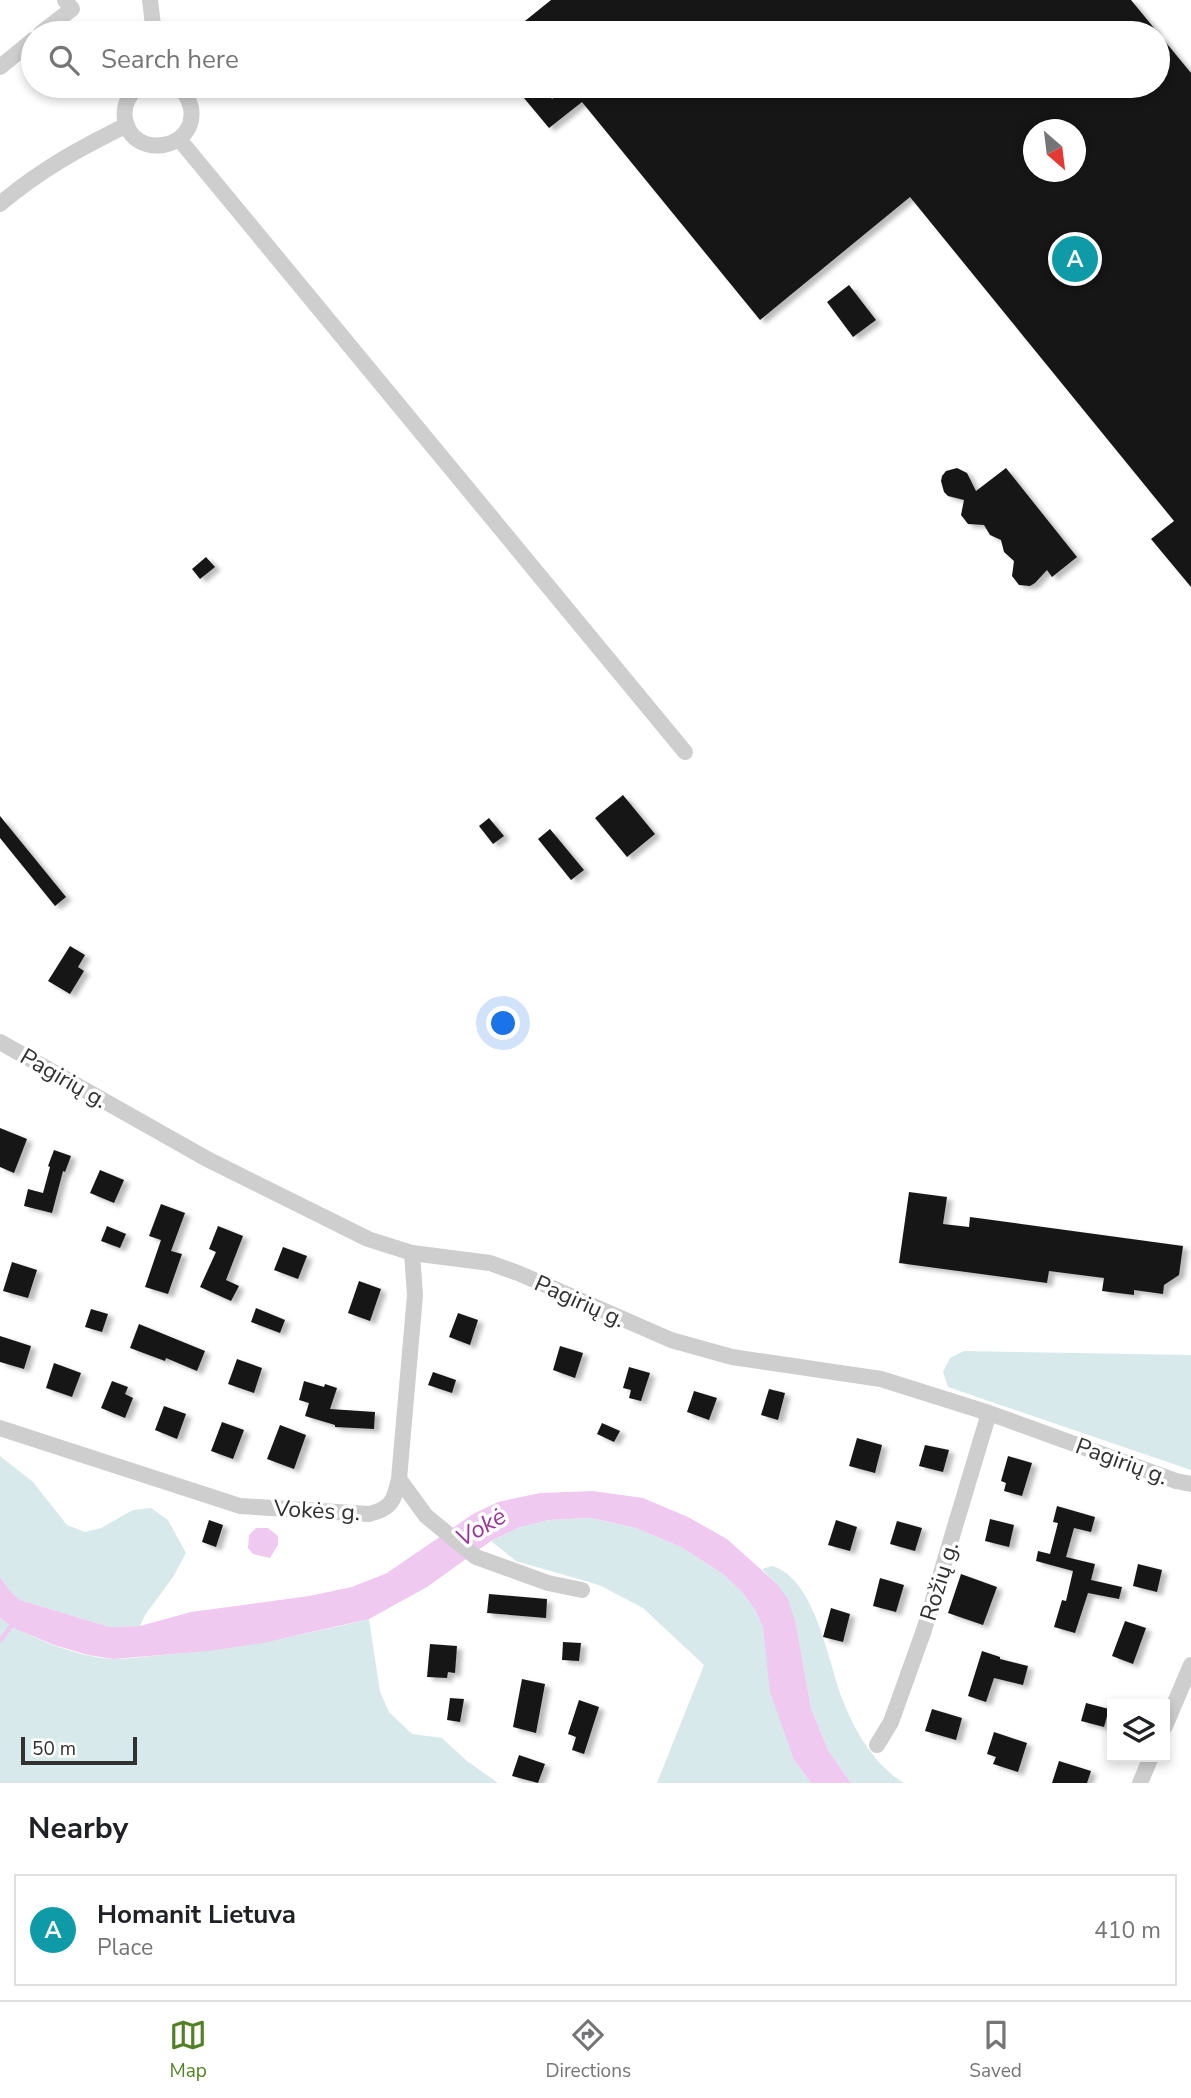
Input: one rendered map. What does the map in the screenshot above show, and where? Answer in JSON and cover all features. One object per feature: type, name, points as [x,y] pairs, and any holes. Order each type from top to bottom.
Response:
[{"type":"street","points":[[56,21],[72,9],[65,0]]},
{"type":"street","points":[[150,0],[153,21]]},
{"type":"street","points":[[0,67],[21,50]]},
{"type":"street","points":[[128,98],[125,109],[130,133],[151,146],[163,146],[179,139],[190,124],[192,111],[188,98]]},
{"type":"street","points":[[0,204],[52,164],[127,125]]},
{"type":"street","points":[[179,139],[685,752]]},
{"type":"street","name":"Pagirių g.","points":[[0,1042],[207,1159],[369,1239],[412,1254],[490,1263],[671,1340],[732,1357],[881,1379],[989,1413],[1191,1484]]},
{"type":"street","name":"Vokės g.","points":[[0,1428],[240,1506],[369,1514],[380,1511],[394,1500],[400,1479],[415,1295],[412,1254]]},
{"type":"street","name":"Rožių g.","points":[[877,1745],[891,1722],[924,1630],[989,1413]]},
{"type":"street","points":[[400,1479],[426,1516],[476,1557],[548,1583],[582,1590]]},
{"type":"street","points":[[1170,1714],[1191,1665]]},
{"type":"street","points":[[1140,1783],[1149,1762]]},
{"type":"shaded area","points":[[964,1351],[1191,1355],[1191,1470],[948,1387],[943,1372],[950,1358]]},
{"type":"shaded area","points":[[0,1456],[33,1482],[67,1525],[85,1532],[101,1528],[133,1510],[151,1508],[168,1520],[186,1553],[140,1626],[110,1627],[20,1600],[11,1592],[0,1577]]},
{"type":"shaded area","points":[[591,1518],[636,1528],[681,1547],[723,1574],[741,1591],[754,1608],[763,1627],[794,1760],[811,1783],[657,1783],[704,1665],[643,1608],[599,1585],[516,1561],[491,1541],[520,1527],[549,1520]]},
{"type":"shaded area","points":[[772,1566],[787,1574],[799,1586],[809,1603],[842,1698],[866,1746],[883,1767],[904,1783],[851,1783],[828,1750],[811,1708],[796,1624],[776,1583],[762,1569]]},
{"type":"shaded area","points":[[0,1618],[55,1646],[86,1655],[115,1659],[241,1645],[369,1619],[380,1692],[389,1712],[412,1734],[442,1738],[467,1761],[498,1783],[0,1783]]},
{"type":"water","name":"Vokė","points":[[593,1491],[643,1498],[688,1517],[727,1539],[776,1583],[788,1599],[796,1624],[811,1708],[828,1750],[851,1783],[811,1783],[794,1760],[770,1692],[763,1627],[754,1608],[741,1591],[723,1574],[681,1547],[636,1528],[591,1518],[549,1520],[520,1527],[491,1541],[427,1587],[369,1619],[263,1643],[114,1659],[54,1645],[16,1629],[0,1618],[0,1577],[20,1600],[110,1627],[140,1626],[191,1612],[309,1596],[352,1587],[387,1573],[473,1514],[498,1502],[540,1493]]},
{"type":"water","points":[[256,1528],[268,1528],[278,1536],[278,1545],[270,1558],[253,1554],[248,1548],[249,1535]]},
{"type":"building","points":[[551,0],[1131,0],[1148,21],[525,21]]},
{"type":"building","points":[[1170,47],[1191,73],[1191,587],[1151,539],[1174,521],[910,197],[760,320],[582,102],[549,128],[524,98],[1170,98]]},
{"type":"building","points":[[849,285],[876,320],[853,337],[827,302]]},
{"type":"building","points":[[957,468],[967,473],[976,491],[1006,468],[1077,557],[1052,577],[1047,570],[1030,586],[1019,585],[1012,576],[1014,561],[1004,552],[1001,540],[990,535],[984,525],[968,524],[961,515],[964,500],[948,496],[944,492],[942,476],[946,471]]},
{"type":"building","points":[[206,557],[215,567],[200,579],[192,569]]},
{"type":"building","points":[[623,795],[655,834],[627,857],[595,818]]},
{"type":"building","points":[[0,816],[66,897],[55,906],[0,838]]},
{"type":"building","points":[[489,818],[504,836],[493,844],[479,826]]},
{"type":"building","points":[[550,829],[584,870],[571,880],[538,839]]},
{"type":"building","points":[[70,946],[85,955],[78,967],[84,971],[70,994],[48,981]]},
{"type":"building","points":[[0,1128],[27,1139],[14,1173],[0,1167]]},
{"type":"building","points":[[54,1150],[71,1156],[65,1172],[63,1171],[52,1213],[24,1206],[28,1189],[43,1193]]},
{"type":"building","points":[[100,1170],[124,1180],[114,1203],[90,1193]]},
{"type":"building","points":[[909,1192],[947,1197],[943,1224],[969,1227],[970,1217],[1183,1246],[1179,1275],[1164,1285],[1163,1294],[1134,1290],[1134,1295],[1102,1291],[1104,1278],[1049,1271],[1047,1283],[899,1263]]},
{"type":"building","points":[[161,1204],[185,1213],[171,1251],[182,1254],[168,1294],[145,1287],[161,1240],[149,1236]]},
{"type":"building","points":[[107,1226],[126,1234],[120,1248],[101,1241]]},
{"type":"building","points":[[218,1226],[243,1236],[226,1280],[239,1286],[231,1301],[200,1287],[216,1252],[209,1249]]},
{"type":"building","points":[[283,1247],[307,1256],[298,1279],[274,1270]]},
{"type":"building","points":[[12,1262],[37,1270],[28,1298],[3,1291]]},
{"type":"building","points":[[359,1281],[381,1289],[370,1321],[348,1313]]},
{"type":"building","points":[[256,1308],[285,1320],[280,1333],[251,1322]]},
{"type":"building","points":[[91,1309],[108,1314],[102,1332],[85,1327]]},
{"type":"building","points":[[458,1313],[478,1320],[470,1345],[449,1337]]},
{"type":"building","points":[[139,1324],[205,1351],[197,1371],[166,1358],[165,1361],[130,1348]]},
{"type":"building","points":[[0,1336],[31,1346],[24,1369],[0,1362]]},
{"type":"building","points":[[560,1346],[583,1353],[575,1378],[553,1370]]},
{"type":"building","points":[[237,1359],[262,1368],[254,1393],[228,1384]]},
{"type":"building","points":[[54,1363],[81,1373],[72,1397],[46,1388]]},
{"type":"building","points":[[629,1367],[650,1373],[641,1401],[629,1398],[631,1390],[623,1388]]},
{"type":"building","points":[[433,1372],[456,1380],[452,1393],[428,1385]]},
{"type":"building","points":[[112,1381],[128,1387],[125,1394],[133,1398],[125,1418],[101,1408]]},
{"type":"building","points":[[304,1381],[337,1388],[330,1409],[375,1412],[374,1429],[335,1427],[305,1416],[309,1403],[299,1400]]},
{"type":"building","points":[[769,1389],[785,1393],[778,1420],[761,1415]]},
{"type":"building","points":[[694,1391],[717,1398],[709,1420],[687,1412]]},
{"type":"building","points":[[164,1406],[186,1414],[177,1439],[155,1430]]},
{"type":"building","points":[[222,1422],[244,1430],[233,1459],[211,1451]]},
{"type":"building","points":[[602,1423],[620,1431],[614,1442],[597,1434]]},
{"type":"building","points":[[280,1425],[306,1435],[294,1469],[267,1459]]},
{"type":"building","points":[[857,1438],[882,1445],[875,1473],[849,1466]]},
{"type":"building","points":[[925,1445],[949,1450],[943,1472],[919,1466]]},
{"type":"building","points":[[1008,1456],[1032,1463],[1022,1496],[1004,1491],[1006,1483],[1001,1481]]},
{"type":"building","points":[[1057,1506],[1095,1517],[1091,1532],[1074,1528],[1066,1557],[1095,1564],[1091,1580],[1122,1587],[1119,1599],[1088,1593],[1075,1633],[1054,1627],[1062,1600],[1066,1601],[1073,1571],[1036,1561],[1038,1551],[1050,1554],[1058,1523],[1053,1522]]},
{"type":"building","points":[[990,1519],[1014,1525],[1009,1547],[985,1541]]},
{"type":"building","points":[[209,1520],[223,1525],[216,1547],[202,1542]]},
{"type":"building","points":[[836,1520],[857,1527],[850,1551],[828,1545]]},
{"type":"building","points":[[897,1521],[922,1528],[915,1551],[890,1544]]},
{"type":"building","points":[[1138,1564],[1162,1570],[1157,1592],[1133,1586]]},
{"type":"building","points":[[961,1574],[997,1587],[983,1625],[948,1613]]},
{"type":"building","points":[[880,1578],[904,1585],[896,1612],[873,1606]]},
{"type":"building","points":[[489,1594],[547,1599],[546,1618],[487,1613]]},
{"type":"building","points":[[831,1608],[850,1614],[843,1642],[823,1637]]},
{"type":"building","points":[[1125,1621],[1146,1628],[1133,1664],[1112,1656]]},
{"type":"building","points":[[563,1642],[581,1643],[579,1661],[562,1660]]},
{"type":"building","points":[[430,1644],[457,1646],[455,1673],[448,1672],[447,1678],[427,1677]]},
{"type":"building","points":[[982,1651],[1028,1666],[1023,1685],[994,1678],[986,1702],[968,1696]]},
{"type":"building","points":[[522,1679],[545,1684],[536,1733],[513,1727]]},
{"type":"building","points":[[450,1698],[464,1699],[460,1722],[447,1720]]},
{"type":"building","points":[[579,1700],[599,1707],[584,1754],[572,1750],[576,1737],[568,1734]]},
{"type":"building","points":[[1086,1703],[1107,1708],[1104,1727],[1081,1721]]},
{"type":"building","points":[[932,1709],[962,1718],[956,1740],[925,1731]]},
{"type":"building","points":[[994,1732],[1027,1743],[1018,1772],[993,1764],[996,1757],[987,1754]]},
{"type":"building","points":[[519,1755],[545,1764],[538,1783],[512,1776]]},
{"type":"building","points":[[1059,1761],[1091,1771],[1087,1783],[1052,1783]]},
{"type":"waterway","points":[[0,1641],[14,1622]]},
{"type":"place","name":"Homanit Lietuva","points":[[1075,259]]}]
